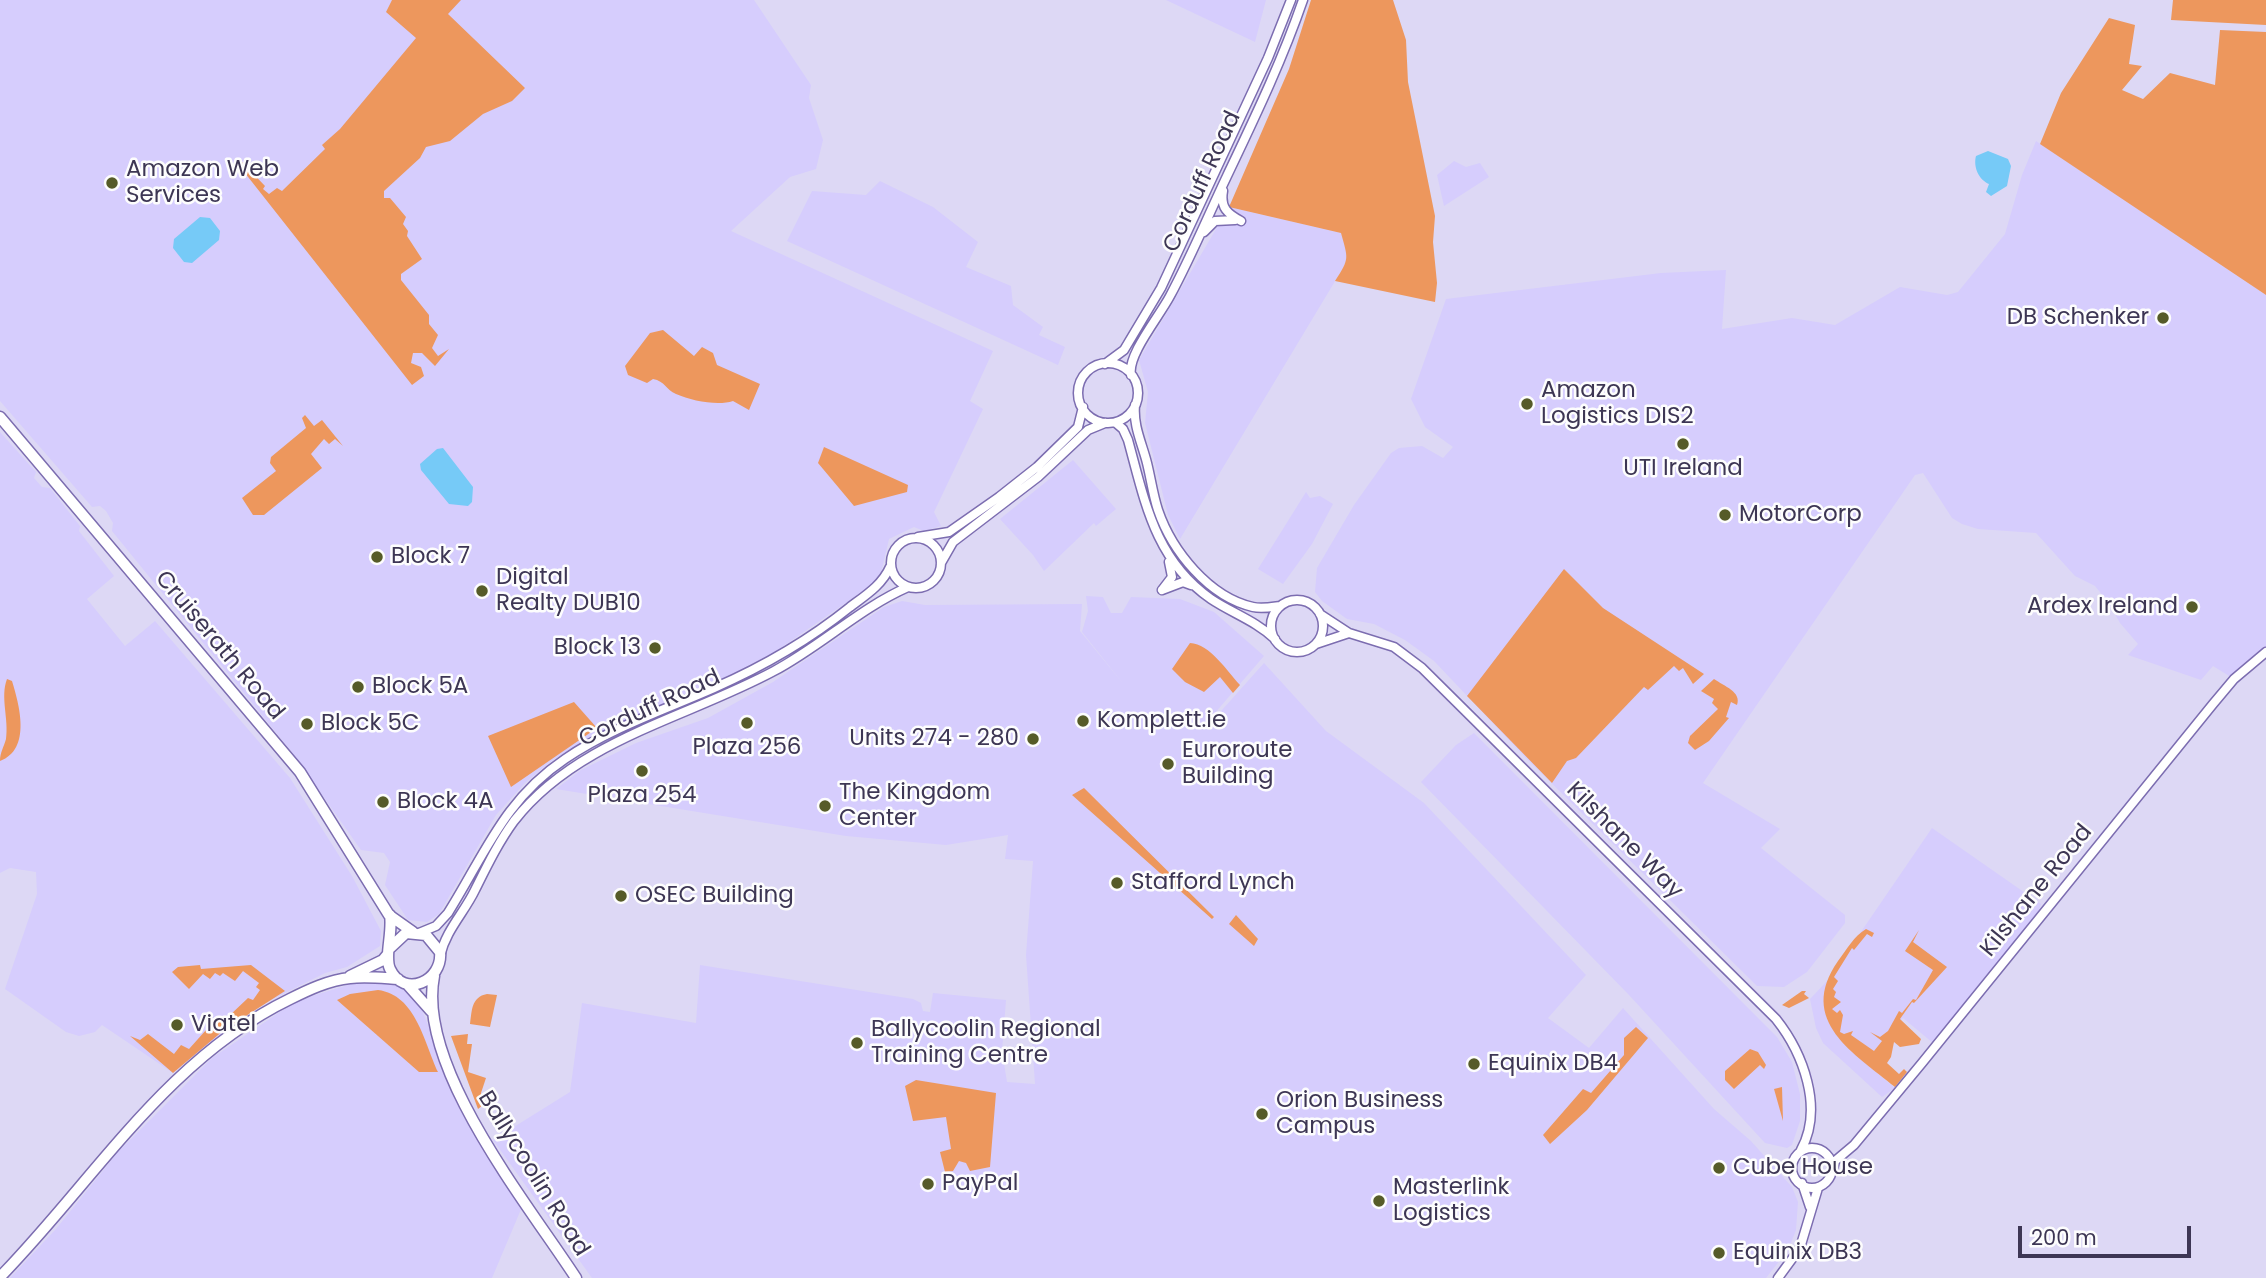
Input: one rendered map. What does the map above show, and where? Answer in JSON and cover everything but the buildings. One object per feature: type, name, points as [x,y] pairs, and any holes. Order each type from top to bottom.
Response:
[{"type":"main road","name":"Cruiserath Road","points":[[0,416],[300,772],[390,915],[416,932]]},
{"type":"main road","points":[[390,915],[393,931],[389,951],[391,971],[402,981]]},
{"type":"main road","points":[[0,1278],[134,1123],[179,1080],[254,1019],[299,995],[347,978],[383,960],[400,936],[416,932],[433,940],[440,957],[434,976],[422,983],[347,978]]},
{"type":"main road","name":"Ballycoolin Road","points":[[434,976],[431,1011],[454,1082],[473,1122],[576,1278]]},
{"type":"main road","name":"Ballycoolin Road","points":[[402,981],[431,1011]]},
{"type":"street","name":"Corduff Road","points":[[1105,363],[1124,350],[1161,288],[1268,58],[1291,0]]},
{"type":"street","name":"Corduff Road","points":[[1131,375],[1129,365],[1133,355],[1156,323],[1185,265],[1279,66],[1303,0]]},
{"type":"street","points":[[1185,265],[1210,224],[1221,219],[1241,221],[1227,214],[1222,199],[1246,137]]},
{"type":"street","points":[[1105,423],[1085,415],[1078,389],[1084,375],[1105,363],[1123,365],[1138,389],[1135,405],[1136,428],[1154,495],[1164,524],[1179,551],[1203,578],[1229,596],[1255,608],[1303,601],[1320,614],[1323,628],[1316,644]]},
{"type":"street","points":[[1083,407],[1078,427],[1037,467],[999,497],[949,532],[918,537],[898,545],[891,555],[890,566],[896,579],[908,587],[929,584],[938,575],[941,563],[953,542],[1038,477],[1087,430],[1128,416],[1135,405]]},
{"type":"street","points":[[1115,422],[1123,429],[1128,440],[1147,513],[1172,569],[1172,577],[1162,590],[1183,582],[1194,586],[1224,607],[1256,624],[1282,647],[1297,652],[1349,633]]},
{"type":"street","points":[[918,537],[937,549],[941,563]]},
{"type":"street","points":[[1163,549],[1194,586]]},
{"type":"street","name":"Corduff Road","points":[[416,932],[436,926],[448,914],[497,827],[525,791],[551,769],[588,744],[717,687],[790,649],[881,584],[890,566]]},
{"type":"street","name":"Corduff Road","points":[[440,957],[447,935],[507,831],[528,805],[556,780],[598,752],[773,672],[828,638],[876,601],[908,587]]},
{"type":"street","points":[[1275,639],[1271,624],[1280,606]]},
{"type":"street","name":"Kilshane Way","points":[[1320,614],[1349,633],[1394,647],[1422,668],[1776,1019],[1793,1042],[1809,1091],[1809,1125],[1801,1150]]},
{"type":"street","name":"Kilshane Road","points":[[1833,1169],[1840,1156],[1854,1145],[1930,1053],[2213,704],[2234,679],[2266,652]]},
{"type":"street","name":"Kilshane Way","points":[[1809,1125],[1818,1150]]},
{"type":"street","points":[[1778,1278],[1800,1248],[1808,1227],[1810,1207],[1818,1188],[1827,1183],[1833,1169],[1827,1157],[1818,1150],[1801,1150],[1792,1163],[1793,1173],[1802,1183],[1810,1207]]},
{"type":"street","points":[[1827,1157],[1840,1156]]},
{"type":"street","points":[[1802,1183],[1818,1188]]},
{"type":"shaded area","points":[[0,0],[754,0],[811,85],[809,98],[823,140],[816,169],[790,177],[731,231],[993,351],[970,401],[983,409],[934,512],[941,526],[924,531],[914,527],[889,539],[880,577],[873,584],[775,652],[684,699],[601,732],[554,759],[525,783],[496,815],[439,914],[427,922],[408,920],[385,885],[390,862],[384,853],[361,850],[291,751],[112,531],[113,523],[106,511],[100,506],[92,507],[0,401]]},
{"type":"shaded area","points":[[392,0],[461,0],[448,14],[525,88],[512,101],[483,114],[450,141],[426,147],[420,158],[384,191],[384,198],[390,198],[406,217],[403,224],[408,231],[407,236],[422,259],[401,274],[401,280],[429,315],[429,324],[438,335],[432,348],[438,356],[449,349],[435,366],[422,353],[413,353],[411,363],[421,367],[424,376],[412,385],[241,168],[242,162],[265,186],[263,189],[269,194],[277,188],[282,191],[325,149],[322,145],[340,129],[416,38],[386,12]]},
{"type":"shaded area","points":[[1166,0],[1266,0],[1255,42]]},
{"type":"shaded area","points":[[1311,0],[1393,0],[1406,40],[1408,82],[1435,216],[1435,302],[1335,281],[1346,258],[1341,233],[1229,207],[1289,69]]},
{"type":"shaded area","points":[[2173,0],[2266,0],[2266,25],[2171,20]]},
{"type":"shaded area","points":[[2109,18],[2135,25],[2129,64],[2142,66],[2122,90],[2143,99],[2170,73],[2215,85],[2220,30],[2266,32],[2266,295],[2040,144],[2061,93]]},
{"type":"shaded area","points":[[2036,141],[2266,295],[2266,652],[2234,679],[2213,666],[2201,680],[2128,655],[2138,644],[2120,623],[2108,602],[2095,586],[2075,576],[2036,533],[1978,529],[1962,524],[1952,518],[1923,473],[1915,475],[1703,783],[1780,829],[1761,848],[1845,915],[1845,923],[1807,972],[1784,987],[1757,986],[1526,758],[1434,661],[1405,640],[1374,624],[1347,619],[1322,601],[1315,592],[1317,568],[1354,505],[1391,453],[1399,448],[1422,446],[1443,458],[1453,447],[1425,427],[1411,399],[1446,299],[1661,273],[1726,270],[1722,329],[1792,318],[1835,325],[1900,287],[1947,295],[1958,292],[2005,234],[2022,175]]},
{"type":"shaded area","points":[[1454,161],[1466,167],[1480,163],[1489,177],[1444,206],[1437,175]]},
{"type":"shaded area","points":[[880,181],[933,207],[978,242],[966,267],[1011,286],[1013,305],[1043,327],[1039,335],[1065,347],[1058,365],[787,241],[812,191],[866,195]]},
{"type":"shaded area","points":[[1229,207],[1341,233],[1348,254],[1346,263],[1180,539],[1168,515],[1145,423],[1148,392],[1139,360]]},
{"type":"shaded area","points":[[663,330],[694,356],[702,347],[713,353],[717,365],[760,384],[749,410],[733,401],[713,403],[690,399],[673,392],[657,380],[653,379],[647,383],[628,375],[625,366],[650,333]]},
{"type":"shaded area","points":[[305,415],[314,426],[322,420],[343,446],[335,439],[329,444],[324,439],[311,454],[322,468],[264,515],[253,515],[242,498],[276,471],[270,463],[271,457],[306,428],[302,418]]},
{"type":"shaded area","points":[[0,432],[36,472],[34,478],[42,487],[50,488],[114,576],[87,599],[125,646],[155,621],[290,778],[352,876],[381,931],[380,946],[347,967],[325,973],[249,1011],[173,1073],[102,1025],[95,1032],[79,1036],[66,1032],[5,989],[37,894],[36,872],[10,868],[0,873]]},
{"type":"shaded area","points":[[824,447],[908,485],[907,492],[854,506],[818,463]]},
{"type":"shaded area","points":[[1073,460],[1116,509],[1096,526],[1094,523],[1044,571],[1000,519]]},
{"type":"shaded area","points":[[1306,492],[1310,498],[1320,496],[1333,504],[1312,544],[1283,584],[1258,569]]},
{"type":"shaded area","points":[[1564,569],[1603,608],[1704,674],[1693,684],[1683,668],[1679,671],[1674,666],[1648,690],[1644,687],[1576,758],[1567,761],[1552,783],[1467,696]]},
{"type":"shaded area","points":[[1086,596],[1103,597],[1111,613],[1122,613],[1131,597],[1180,599],[1214,612],[1264,656],[1202,728],[1205,729],[1264,663],[1326,731],[1424,803],[1586,975],[1548,1018],[1589,1048],[1623,1008],[1714,1109],[1751,1141],[1792,1187],[1798,1202],[1796,1230],[1788,1250],[1766,1278],[592,1278],[493,1140],[570,1092],[582,1003],[696,1023],[700,965],[913,999],[921,1003],[923,1011],[930,1012],[933,993],[1006,1000],[1002,1051],[1007,1082],[1035,1084],[1026,955],[1033,861],[1005,859],[1008,835],[946,845],[846,836],[556,789],[581,770],[636,743],[708,718],[773,682],[884,607],[902,601],[925,605],[1082,604],[1080,631],[1125,686],[1082,632],[1088,611]]},
{"type":"shaded area","points":[[1190,643],[1204,648],[1224,666],[1240,685],[1233,693],[1220,677],[1204,692],[1185,682],[1172,669]]},
{"type":"shaded area","points":[[7,679],[12,681],[21,725],[16,747],[0,761],[6,739],[4,693]]},
{"type":"shaded area","points":[[1714,679],[1735,693],[1737,705],[1731,702],[1726,717],[1729,718],[1709,741],[1695,750],[1688,743],[1690,736],[1718,709],[1712,703],[1714,699],[1701,691]]},
{"type":"shaded area","points":[[574,702],[597,728],[511,787],[488,736]]},
{"type":"shaded area","points":[[1474,733],[1777,1037],[1792,1062],[1800,1094],[1800,1121],[1792,1145],[1787,1148],[1765,1143],[1629,995],[1421,782],[1456,745]]},
{"type":"shaded area","points":[[1084,788],[1214,917],[1212,919],[1072,795]]},
{"type":"shaded area","points":[[1932,828],[2041,904],[2038,912],[1933,1043],[1903,1018],[1891,1031],[1889,1041],[1869,1066],[1895,1088],[1882,1097],[1823,1043],[1816,1028],[1810,999],[1828,980]]},
{"type":"shaded area","points":[[1236,915],[1258,939],[1254,946],[1229,924]]},
{"type":"shaded area","points":[[1866,929],[1874,933],[1872,937],[1867,934],[1854,950],[1852,948],[1834,977],[1838,981],[1833,989],[1836,992],[1834,997],[1841,1002],[1832,1009],[1837,1013],[1840,1010],[1843,1015],[1840,1032],[1844,1034],[1853,1031],[1851,1035],[1874,1051],[1882,1041],[1870,1032],[1880,1037],[1888,1031],[1899,1011],[1902,1013],[1913,999],[1916,1000],[1933,970],[1905,951],[1919,930],[1913,942],[1947,967],[1914,1003],[1912,1002],[1900,1019],[1921,1039],[1919,1044],[1900,1047],[1894,1042],[1887,1063],[1899,1074],[1904,1069],[1907,1072],[1895,1087],[1848,1048],[1827,1019],[1824,1001],[1827,982],[1854,939]]},
{"type":"shaded area","points":[[200,965],[201,969],[251,965],[285,991],[224,1030],[173,1073],[130,1036],[140,1040],[148,1034],[174,1054],[181,1045],[189,1049],[215,1020],[229,1016],[248,998],[253,1000],[260,990],[256,987],[259,983],[243,971],[235,981],[223,973],[220,976],[215,973],[210,979],[203,974],[189,989],[172,972],[178,967]]},
{"type":"shaded area","points":[[382,980],[408,989],[421,1008],[469,1125],[522,1207],[492,1278],[10,1278],[56,1229],[118,1152],[212,1058],[296,1001],[361,981]]},
{"type":"shaded area","points":[[378,990],[391,994],[410,1010],[438,1072],[419,1072],[337,1000],[350,994]]},
{"type":"shaded area","points":[[1806,991],[1804,994],[1809,998],[1789,1008],[1782,1005]]},
{"type":"shaded area","points":[[487,994],[497,995],[490,1027],[470,1024],[475,1001]]},
{"type":"shaded area","points":[[1636,1027],[1648,1038],[1587,1110],[1550,1144],[1543,1135],[1583,1089],[1591,1093],[1624,1055],[1624,1038]]},
{"type":"shaded area","points":[[468,1034],[467,1044],[472,1044],[468,1072],[486,1078],[481,1093],[483,1105],[478,1109],[451,1036]]},
{"type":"shaded area","points":[[1750,1049],[1758,1052],[1766,1065],[1764,1069],[1760,1065],[1734,1089],[1725,1080],[1725,1071]]},
{"type":"shaded area","points":[[916,1080],[996,1093],[990,1167],[970,1171],[966,1163],[959,1161],[953,1171],[945,1172],[940,1152],[951,1149],[946,1117],[913,1121],[905,1086]]},
{"type":"shaded area","points":[[1782,1087],[1783,1121],[1774,1089]]},
{"type":"water","points":[[1988,151],[2008,159],[2011,166],[2007,186],[1991,196],[1986,192],[1989,184],[1980,176],[1975,164],[1976,156]]},
{"type":"water","points":[[200,217],[210,218],[220,231],[219,240],[192,263],[184,262],[173,248],[174,239]]},
{"type":"water","points":[[443,448],[473,487],[472,502],[468,506],[449,504],[421,470],[420,464],[437,449]]},
{"type":"place","name":"Amazon Web Services","points":[[112,183]]},
{"type":"place","name":"DB Schenker","points":[[2163,318]]},
{"type":"place","name":"Amazon Logistics DIS2","points":[[1527,404]]},
{"type":"place","name":"UTI Ireland","points":[[1683,444]]},
{"type":"place","name":"MotorCorp","points":[[1725,515]]},
{"type":"place","name":"Block 7","points":[[377,557]]},
{"type":"place","name":"Digital Realty DUB10","points":[[482,591]]},
{"type":"place","name":"Ardex Ireland","points":[[2192,607]]},
{"type":"place","name":"Block 13","points":[[655,648]]},
{"type":"place","name":"Block 5A","points":[[358,687]]},
{"type":"place","name":"Komplett.ie","points":[[1083,721]]},
{"type":"place","name":"Plaza 256","points":[[747,723]]},
{"type":"place","name":"Block 5C","points":[[307,724]]},
{"type":"place","name":"Units 274 - 280","points":[[1033,739]]},
{"type":"place","name":"Euroroute Building","points":[[1168,764]]},
{"type":"place","name":"Plaza 254","points":[[642,771]]},
{"type":"place","name":"Block 4A","points":[[383,802]]},
{"type":"place","name":"The Kingdom Center","points":[[825,806]]},
{"type":"place","name":"Stafford Lynch","points":[[1117,883]]},
{"type":"place","name":"OSEC Building","points":[[621,896]]},
{"type":"place","name":"Viatel","points":[[177,1025]]},
{"type":"place","name":"Ballycoolin Regional Training Centre","points":[[857,1043]]},
{"type":"place","name":"Equinix DB4","points":[[1474,1064]]},
{"type":"place","name":"Orion Business Campus","points":[[1262,1114]]},
{"type":"place","name":"Cube House","points":[[1719,1168]]},
{"type":"place","name":"PayPal","points":[[928,1184]]},
{"type":"place","name":"Masterlink Logistics","points":[[1379,1201]]},
{"type":"place","name":"Equinix DB3","points":[[1719,1253]]}]
